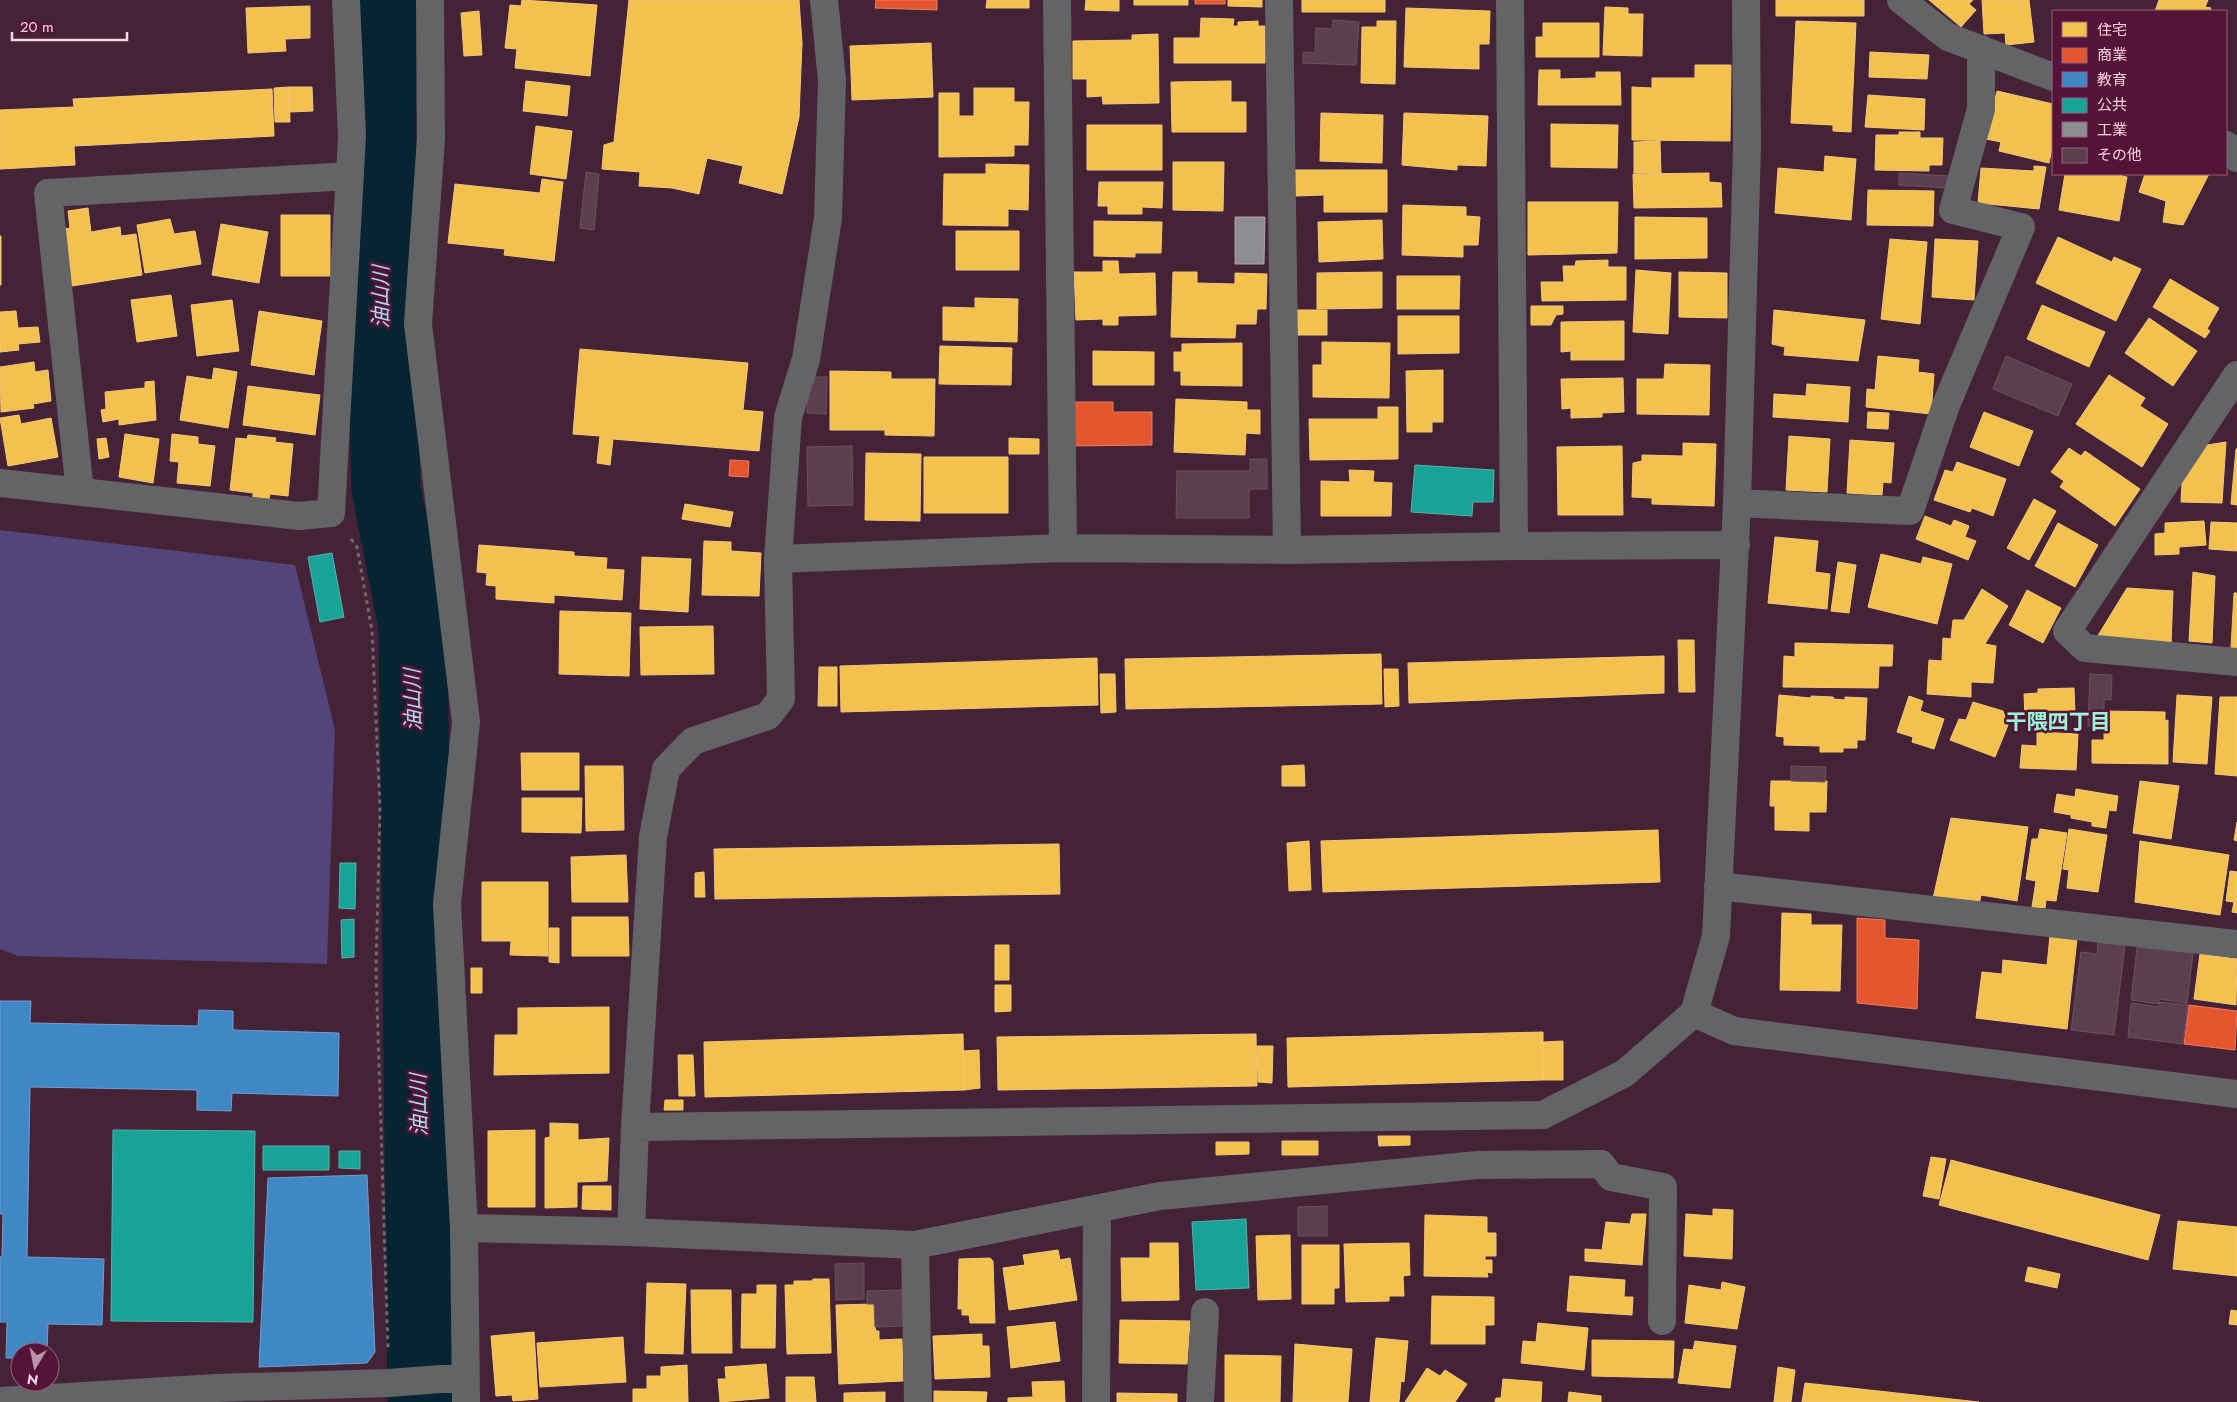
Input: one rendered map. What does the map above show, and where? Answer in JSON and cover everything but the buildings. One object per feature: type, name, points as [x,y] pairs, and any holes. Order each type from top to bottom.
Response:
[{"type":"street","points":[[0,483],[299,516],[331,513],[352,136],[346,0]]},
{"type":"street","points":[[0,1401],[216,1395],[389,1383],[466,1389],[464,1228],[447,904],[466,722],[418,324],[431,138],[430,0]]},
{"type":"street","points":[[632,1232],[635,1127],[653,837],[666,768],[693,741],[768,716],[781,699],[778,559],[788,417],[806,359],[828,218],[832,80],[824,0]]},
{"type":"street","points":[[1057,0],[1063,548]]},
{"type":"street","points":[[1279,0],[1287,550]]},
{"type":"street","points":[[1510,0],[1514,546]]},
{"type":"street","points":[[635,1127],[1543,1115],[1625,1073],[1694,1013],[1716,936],[1736,545],[1746,146],[1746,0]]},
{"type":"street","points":[[1901,0],[1948,37],[2052,77]]},
{"type":"street","points":[[1737,503],[1910,511],[1946,405],[2021,227],[1953,210],[1981,110],[1981,49]]},
{"type":"street","points":[[2227,146],[2232,149],[2237,158]]},
{"type":"street","points":[[80,492],[48,193],[350,176]]},
{"type":"street","points":[[2237,375],[2067,631],[2085,648],[2237,662]]},
{"type":"street","points":[[778,559],[1063,548],[1287,550],[1736,545]]},
{"type":"street","points":[[1718,886],[2237,944]]},
{"type":"street","points":[[1694,1013],[1734,1031],[2237,1094]]},
{"type":"street","points":[[464,1228],[632,1232],[915,1245],[1160,1196],[1478,1165],[1601,1164],[1611,1177],[1663,1187],[1662,1321]]},
{"type":"street","points":[[1096,1402],[1097,1209]]},
{"type":"street","points":[[915,1245],[918,1402]]},
{"type":"street","points":[[1200,1402],[1205,1312]]},
{"type":"path","points":[[331,513],[357,547],[372,631],[380,807],[376,970],[389,1383]]},
{"type":"shaded area","points":[[0,530],[295,565],[335,730],[327,964],[18,956],[0,949]]},
{"type":"waterway","name":"油山川","points":[[382,0],[381,328],[386,489],[413,626],[422,1402]]},
{"type":"district","name":"干隈四丁目","points":[[2058,722]]}]
